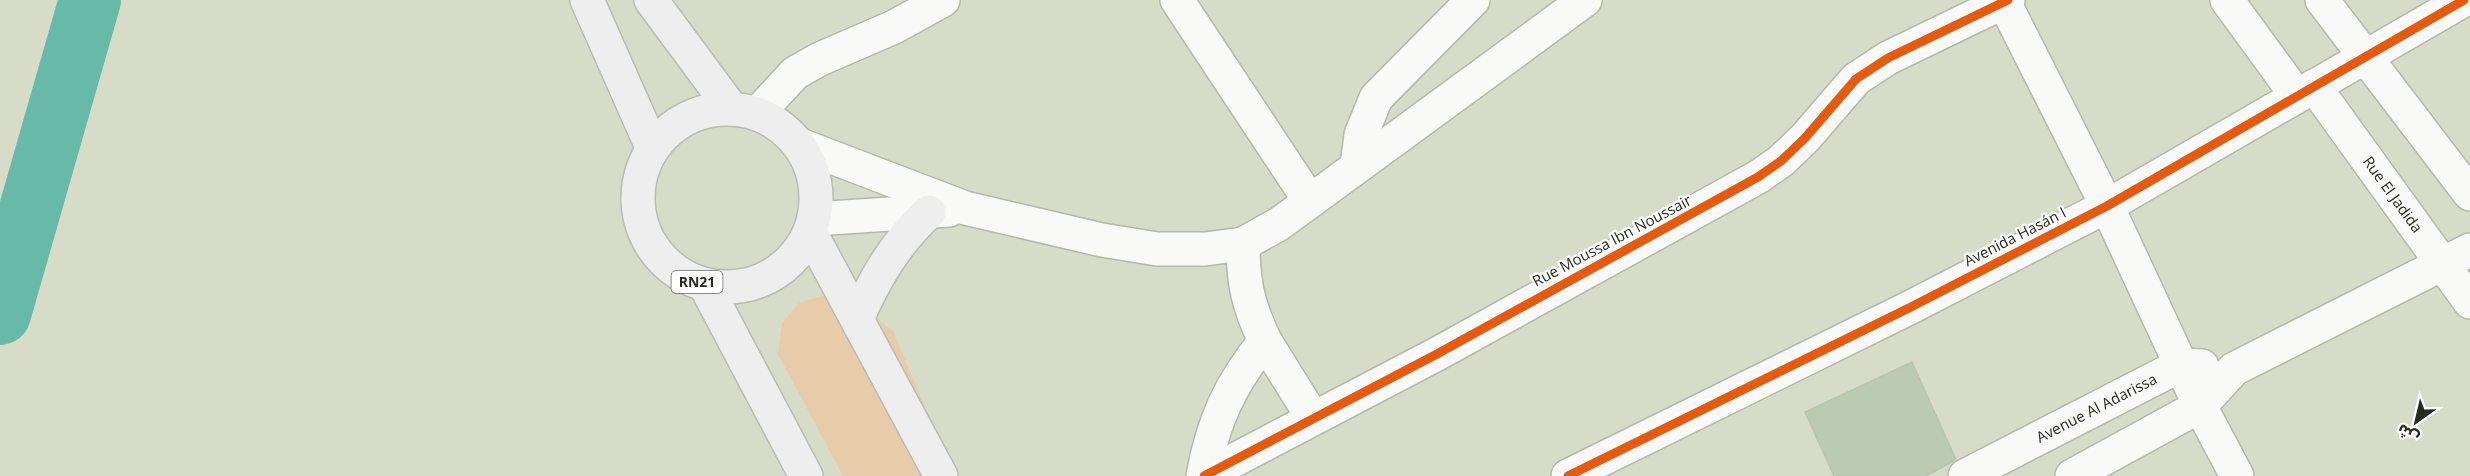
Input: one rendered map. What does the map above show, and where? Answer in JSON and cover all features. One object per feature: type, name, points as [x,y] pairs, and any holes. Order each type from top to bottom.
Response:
[{"type":"main road","points":[[587,0],[652,147]]},
{"type":"main road","name":"RN21","points":[[651,0],[745,111]]},
{"type":"main road","name":"RN21","points":[[701,111],[745,111],[781,126],[800,145],[812,168],[817,193],[812,226],[798,254],[785,268],[766,280],[726,287],[705,285],[685,277],[669,266],[646,237],[638,213],[639,176],[652,147],[674,125],[701,111]]},
{"type":"main road","points":[[858,319],[869,292],[896,247],[929,212]]},
{"type":"main road","points":[[812,226],[941,476]]},
{"type":"main road","name":"RN21","points":[[705,285],[806,476]]},
{"type":"street","points":[[745,111],[795,74],[898,13],[944,0]]},
{"type":"street","points":[[1177,0],[1310,201]]},
{"type":"street","points":[[1357,166],[1361,135],[1376,98],[1473,0]]},
{"type":"street","points":[[800,145],[966,208],[1102,240],[1157,249],[1205,249],[1243,244],[1279,224],[1586,0]]},
{"type":"street","name":"Rue El Jadida","points":[[2227,0],[2305,91],[2456,256],[2470,302]]},
{"type":"street","points":[[2322,0],[2470,194]]},
{"type":"street","name":"Avenida Hasán I","points":[[1568,476],[1911,307],[2107,206],[2464,0]]},
{"type":"street","points":[[2005,1],[2107,206],[2200,406],[2237,476]]},
{"type":"street","name":"Rue Moussa Ibn Noussair","points":[[1204,476],[1447,348],[1758,177],[1781,161],[1805,138],[1856,79],[1888,58],[2005,1]]},
{"type":"street","points":[[812,226],[966,208]]},
{"type":"street","points":[[1243,244],[1243,278],[1249,308],[1265,341],[1313,418]]},
{"type":"street","points":[[2072,476],[2200,406],[2234,369],[2456,256]]},
{"type":"street","points":[[1204,476],[1208,448],[1222,405],[1241,371],[1265,341]]},
{"type":"street","points":[[2181,365],[2234,369]]},
{"type":"street","name":"Avenue Al Adarissa","points":[[1965,476],[2181,365]]},
{"type":"shaded area","points":[[832,293],[862,307],[893,331],[954,476],[843,476],[778,354],[782,323],[799,303]]},
{"type":"building","points":[[1912,362],[1956,460],[1926,476],[1834,476],[1805,412]]},
{"type":"waterway","points":[[0,314],[90,0]]},
{"type":"cycle path","points":[[1204,476],[1437,354],[1758,177],[1781,161],[1805,138],[1856,79],[1888,58],[2008,0]]},
{"type":"cycle path","points":[[1568,476],[1911,307],[2107,206],[2464,0]]}]
